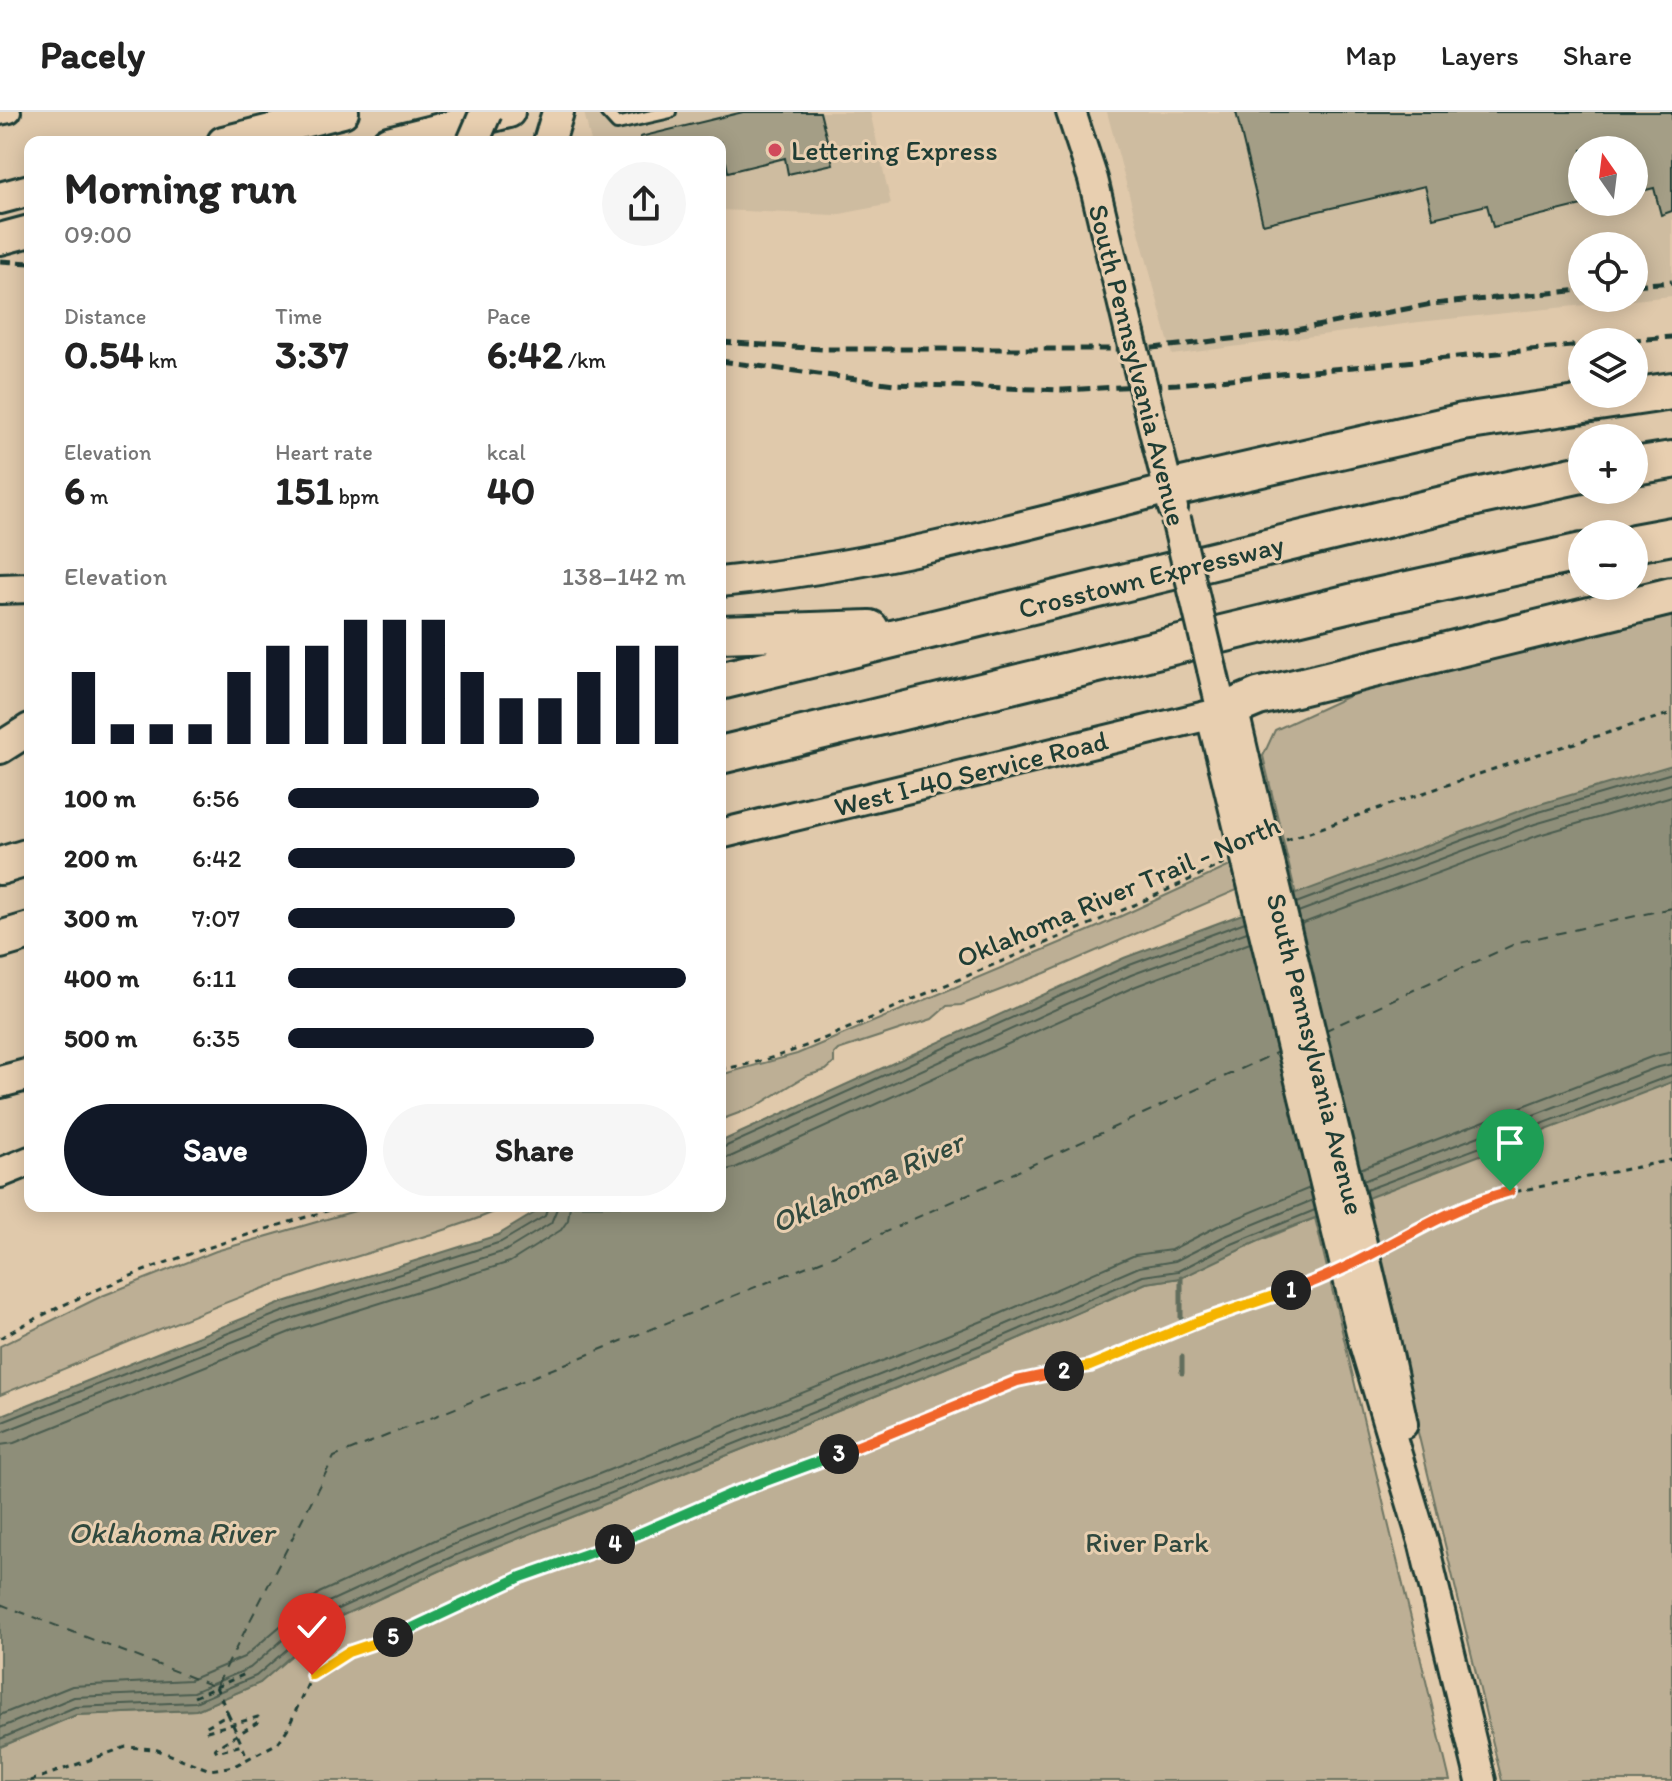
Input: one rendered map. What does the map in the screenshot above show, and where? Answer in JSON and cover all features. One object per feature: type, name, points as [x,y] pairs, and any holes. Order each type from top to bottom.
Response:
[{"type":"highway","points":[[1172,504],[1463,422],[1672,391]]},
{"type":"highway","points":[[1648,464],[1672,460]]},
{"type":"highway","name":"Crosstown Expressway","points":[[726,680],[1461,500],[1568,477]]},
{"type":"highway","points":[[1648,540],[1672,536]]},
{"type":"highway","points":[[726,754],[1367,599],[1568,555]]},
{"type":"highway","points":[[1222,712],[1258,697],[1672,596]]},
{"type":"highway","points":[[726,634],[943,627]]},
{"type":"highway","points":[[0,866],[24,859]]},
{"type":"highway","points":[[0,940],[24,933]]},
{"type":"highway","points":[[0,960],[24,956]]},
{"type":"main road","points":[[247,136],[343,112]]},
{"type":"main road","points":[[476,136],[486,112]]},
{"type":"main road","points":[[412,136],[509,112]]},
{"type":"main road","points":[[551,136],[558,112]]},
{"type":"main road","name":"South Pennsylvania Avenue","points":[[1071,112],[1093,179],[1222,712],[1236,720],[1234,762],[1481,1781]]},
{"type":"main road","points":[[0,198],[24,192]]},
{"type":"main road","points":[[0,239],[24,233]]},
{"type":"main road","points":[[726,581],[838,566],[1172,504]]},
{"type":"main road","points":[[0,589],[24,588]]},
{"type":"main road","name":"West I-40 Service Road","points":[[726,833],[1222,712]]},
{"type":"main road","points":[[0,748],[24,733]]},
{"type":"main road","points":[[0,1082],[24,1076]]},
{"type":"main road","points":[[0,1173],[24,1163]]},
{"type":"street","points":[[0,114],[10,112]]},
{"type":"lane","points":[[606,112],[617,124],[670,112]]},
{"type":"path","name":"Oklahoma River Trail - North","points":[[1280,842],[1347,822],[1526,758],[1672,713]]},
{"type":"path","name":"Oklahoma River Trail - North","points":[[726,1068],[760,1061],[827,1035],[1068,934],[1235,857]]},
{"type":"path","points":[[1382,1252],[1452,1212],[1484,1198],[1672,1160]]},
{"type":"path","points":[[0,1338],[79,1299],[181,1257],[325,1212]]},
{"type":"path","points":[[30,1781],[116,1750],[139,1746],[210,1770],[224,1769],[248,1760],[267,1751],[284,1736],[312,1675],[348,1652],[412,1631],[521,1577],[626,1540],[728,1495],[810,1467],[896,1428],[1017,1381],[1090,1366],[1197,1322],[1329,1277]]},
{"type":"path","points":[[194,1697],[245,1674]]},
{"type":"path","points":[[216,1687],[248,1760]]},
{"type":"path","points":[[228,1714],[205,1727],[207,1731],[258,1717],[260,1721],[215,1748],[217,1752],[242,1745]]},
{"type":"shaded area","points":[[584,112],[870,112],[891,204],[835,215],[726,210],[726,136],[590,136]]},
{"type":"shaded area","points":[[1107,112],[1672,112],[1672,296],[1648,298],[1648,232],[1568,232],[1568,307],[1419,322],[1172,355]]},
{"type":"green space","points":[[1672,613],[1672,1781],[1502,1781],[1394,1333],[1398,1324],[1263,756],[1275,730],[1364,689]]},
{"type":"green space","points":[[1232,865],[1237,890],[1045,973],[961,1005],[947,1006],[932,1019],[838,1050],[834,1054],[834,1063],[826,1070],[806,1076],[755,1107],[726,1118],[726,1073],[797,1054],[1093,929]]},
{"type":"green space","points":[[351,1212],[492,1212],[267,1287],[0,1395],[0,1346],[102,1296],[216,1251]]},
{"type":"green space","name":"River Park","points":[[1315,1218],[1450,1781],[0,1781],[0,1747],[76,1715],[196,1710],[260,1683],[332,1620],[457,1563],[1008,1343],[1146,1283],[1181,1278],[1230,1253]]},
{"type":"water","name":"Oklahoma River","points":[[1672,765],[1672,1082],[1273,1234],[1181,1278],[1146,1283],[1008,1343],[457,1563],[332,1620],[260,1683],[196,1710],[76,1715],[0,1747],[0,1416],[284,1302],[498,1235],[536,1212],[726,1212],[726,1139],[1124,958],[1530,807]]},
{"type":"building","name":"Lettering Express","points":[[743,112],[820,112],[833,164],[788,174],[785,158],[728,172],[726,136],[644,136]]},
{"type":"building","points":[[1236,112],[1672,112],[1672,211],[1661,215],[1654,188],[1648,190],[1648,136],[1568,136],[1568,208],[1493,227],[1487,205],[1433,218],[1425,186],[1263,224]]},
{"type":"waterway","points":[[1181,1278],[1181,1318]]},
{"type":"waterway","points":[[1182,1357],[1182,1373]]},
{"type":"ferry route","points":[[1324,1031],[1519,942],[1672,908]]},
{"type":"ferry route","points":[[0,1604],[216,1687],[334,1457],[835,1255],[1278,1052]]},
{"type":"railway","points":[[0,261],[24,263]]},
{"type":"railway","points":[[1648,284],[1672,282]]},
{"type":"railway","points":[[726,342],[822,349],[1144,349],[1274,334],[1432,304],[1568,291]]},
{"type":"railway","points":[[1648,339],[1672,337]]},
{"type":"railway","points":[[726,362],[894,384],[1063,390],[1177,384],[1568,346]]},
{"type":"place","name":"Lettering Express","points":[[775,150]]},
{"type":"route","points":[[312,1675],[348,1652],[412,1631],[521,1577],[626,1540],[728,1495],[810,1467],[896,1428],[1017,1381],[1090,1366],[1197,1322],[1329,1277],[1382,1252],[1467,1204],[1510,1191]]}]
